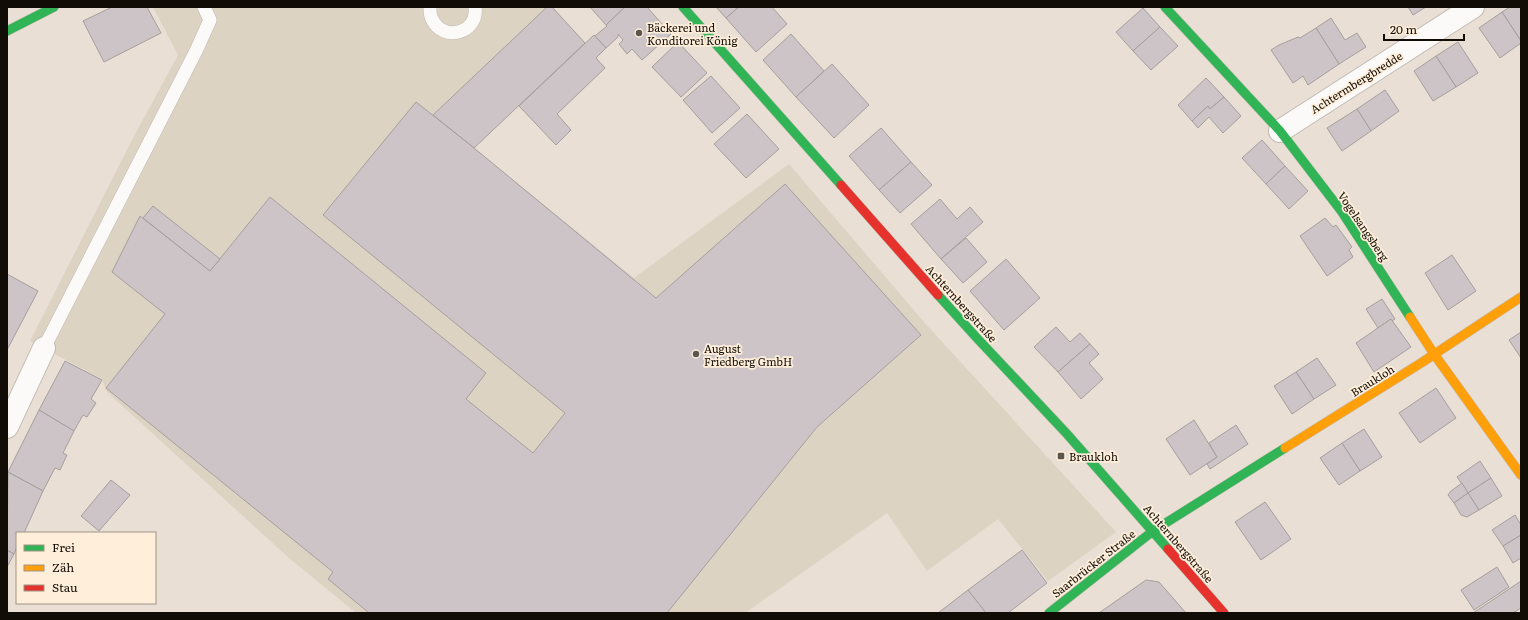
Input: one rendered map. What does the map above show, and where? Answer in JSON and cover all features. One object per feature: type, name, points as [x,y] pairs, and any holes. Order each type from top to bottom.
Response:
[{"type":"street","points":[[10,30],[54,7]]},
{"type":"street","name":"Achternbergstraße","points":[[683,7],[975,336],[1067,434],[1224,613]]},
{"type":"street","name":"Vogelsangsberg","points":[[1165,7],[1280,131],[1342,212],[1434,354],[1521,476]]},
{"type":"street","name":"Achtermbergbredde","points":[[1280,131],[1472,7]]},
{"type":"street","name":"Braukloh","points":[[1153,531],[1434,354],[1521,297]]},
{"type":"street","points":[[7,428],[44,348]]},
{"type":"street","name":"Saarbrücker Straße","points":[[1049,613],[1153,531]]},
{"type":"lane","points":[[44,348],[199,45],[210,20],[204,7]]},
{"type":"lane","points":[[430,7],[431,18],[437,27],[448,32],[459,33],[468,27],[472,21],[476,14],[474,7]]},
{"type":"lane","points":[[7,16],[10,30]]},
{"type":"shaded area","name":"August Friedberg GmbH","points":[[153,7],[552,7],[585,43],[474,148],[634,278],[789,164],[924,322],[1116,532],[1048,581],[998,519],[927,571],[887,513],[745,613],[356,613],[289,558],[106,391],[102,379],[30,341],[132,140],[178,55]]},
{"type":"building","points":[[112,7],[147,7],[161,33],[104,62],[83,21]]},
{"type":"building","points":[[547,7],[552,7],[585,43],[474,148],[433,115]]},
{"type":"building","points":[[590,7],[625,7],[606,25]]},
{"type":"building","points":[[625,7],[647,7],[671,34],[642,60],[632,49],[627,54],[619,44],[623,40],[618,34],[618,37],[606,48],[595,36]]},
{"type":"building","points":[[716,7],[739,7],[726,18]]},
{"type":"building","points":[[739,7],[772,7],[787,24],[756,52],[726,18]]},
{"type":"building","points":[[1408,7],[1426,7],[1413,15]]},
{"type":"building","points":[[1510,7],[1521,7],[1521,41],[1502,12]]},
{"type":"building","points":[[1143,8],[1160,27],[1133,51],[1116,32]]},
{"type":"building","points":[[1502,12],[1521,43],[1500,58],[1479,28]]},
{"type":"building","points":[[1331,18],[1345,40],[1357,33],[1366,47],[1339,64],[1316,28]]},
{"type":"building","points":[[1160,27],[1178,46],[1151,70],[1133,51]]},
{"type":"building","points":[[1316,28],[1339,64],[1308,85],[1303,76],[1293,83],[1271,50],[1298,37],[1300,38]]},
{"type":"building","points":[[791,34],[824,71],[796,97],[763,60]]},
{"type":"building","points":[[594,35],[606,48],[596,58],[605,68],[557,114],[571,130],[556,145],[519,106]]},
{"type":"building","points":[[678,42],[707,73],[681,97],[652,67]]},
{"type":"building","points":[[1458,42],[1478,73],[1456,87],[1436,56]]},
{"type":"building","points":[[1436,56],[1456,87],[1433,101],[1414,71]]},
{"type":"building","points":[[832,64],[869,105],[834,138],[796,97]]},
{"type":"building","points":[[711,76],[740,108],[712,133],[683,100]]},
{"type":"building","points":[[1206,78],[1224,97],[1210,109],[1208,106],[1192,121],[1178,105]]},
{"type":"building","points":[[1385,90],[1399,111],[1371,131],[1357,109]]},
{"type":"building","points":[[1224,97],[1241,116],[1223,133],[1209,117],[1198,128],[1192,121],[1208,106],[1210,109]]},
{"type":"building","name":"August Friedberg GmbH","points":[[416,102],[656,298],[785,184],[921,335],[817,427],[667,613],[369,613],[328,579],[333,572],[106,388],[165,314],[112,272],[140,216],[210,271],[270,197],[486,373],[466,399],[533,453],[565,413],[323,215]]},
{"type":"building","points":[[1357,109],[1371,131],[1342,151],[1327,128]]},
{"type":"building","points":[[747,114],[779,149],[746,178],[714,144]]},
{"type":"building","points":[[881,128],[911,162],[879,190],[849,156]]},
{"type":"building","points":[[1262,140],[1285,166],[1266,184],[1242,158]]},
{"type":"building","points":[[911,162],[932,185],[900,213],[879,190]]},
{"type":"building","points":[[1285,166],[1308,191],[1289,209],[1266,184]]},
{"type":"building","points":[[940,199],[957,219],[970,207],[983,222],[941,259],[911,224]]},
{"type":"building","points":[[153,206],[220,259],[210,271],[143,218]]},
{"type":"building","points":[[1325,218],[1333,227],[1336,225],[1352,247],[1349,250],[1353,257],[1327,276],[1300,236]]},
{"type":"building","points":[[966,238],[987,262],[963,283],[941,259]]},
{"type":"building","points":[[1452,255],[1476,291],[1448,310],[1425,273]]},
{"type":"building","points":[[1006,259],[1040,298],[1004,330],[970,291]]},
{"type":"building","points":[[7,274],[38,291],[7,350]]},
{"type":"building","points":[[1382,299],[1395,319],[1392,321],[1391,319],[1378,328],[1366,309]]},
{"type":"building","points":[[1391,319],[1411,347],[1374,372],[1356,343]]},
{"type":"building","points":[[1056,327],[1070,342],[1080,333],[1090,344],[1058,372],[1034,347]]},
{"type":"building","points":[[1521,332],[1521,358],[1509,340]]},
{"type":"building","points":[[1090,344],[1099,354],[1089,363],[1103,379],[1081,399],[1058,372]]},
{"type":"building","points":[[1317,358],[1336,385],[1314,399],[1296,372]]},
{"type":"building","points":[[65,361],[102,380],[91,399],[96,403],[87,417],[83,415],[74,431],[39,410]]},
{"type":"building","points":[[1296,372],[1314,399],[1292,414],[1274,386]]},
{"type":"building","points":[[1436,388],[1456,418],[1420,443],[1399,413]]},
{"type":"building","points":[[39,410],[74,431],[63,453],[67,455],[60,470],[55,468],[43,491],[8,472]]},
{"type":"building","points":[[1194,420],[1217,457],[1190,475],[1166,439]]},
{"type":"building","points":[[1236,425],[1248,444],[1210,469],[1207,464],[1217,457],[1209,443]]},
{"type":"building","points":[[1364,429],[1382,457],[1360,471],[1342,443]]},
{"type":"building","points":[[1342,443],[1360,471],[1339,485],[1320,458]]},
{"type":"building","points":[[1480,461],[1491,478],[1468,493],[1457,477]]},
{"type":"building","points":[[8,472],[43,491],[24,532],[16,532],[16,549],[14,554],[7,550]]},
{"type":"building","points":[[1491,478],[1502,496],[1479,510],[1468,493]]},
{"type":"building","points":[[111,480],[130,495],[99,531],[81,516]]},
{"type":"building","points":[[1462,483],[1468,493],[1454,503],[1448,495]]},
{"type":"building","points":[[1468,493],[1479,510],[1467,517],[1461,515],[1454,503]]},
{"type":"building","points":[[1265,502],[1291,539],[1261,560],[1235,522]]},
{"type":"building","points":[[1515,515],[1521,525],[1521,535],[1503,546],[1492,530]]},
{"type":"building","points":[[1521,535],[1521,558],[1513,563],[1503,546]]},
{"type":"building","points":[[7,550],[14,554],[7,567]]},
{"type":"building","points":[[1022,550],[1047,583],[1008,613],[986,613],[968,590]]},
{"type":"building","points":[[1497,567],[1509,587],[1474,610],[1461,590]]},
{"type":"building","points":[[1146,580],[1159,582],[1186,613],[1099,613]]},
{"type":"building","points":[[1521,581],[1521,608],[1513,613],[1473,613]]},
{"type":"building","points":[[968,590],[986,613],[938,613]]},
{"type":"traffic: fast","points":[[7,31],[54,7]]},
{"type":"traffic: fast","points":[[683,7],[841,185]]},
{"type":"traffic: fast","points":[[1165,7],[1280,131],[1342,212],[1410,317]]},
{"type":"traffic: fast","points":[[938,295],[1067,434],[1168,549]]},
{"type":"traffic: fast","points":[[1049,613],[1153,531],[1285,448]]},
{"type":"traffic: slow","points":[[1285,448],[1421,363],[1521,297]]},
{"type":"traffic: slow","points":[[1410,317],[1434,354],[1521,475]]},
{"type":"traffic: jam","points":[[841,185],[938,295]]},
{"type":"traffic: jam","points":[[1168,549],[1224,613]]},
{"type":"place","name":"Bäckerei und Konditorei König","points":[[639,33]]},
{"type":"place","name":"August Friedberg GmbH","points":[[696,354]]},
{"type":"place","name":"Braukloh","points":[[1061,456]]}]
